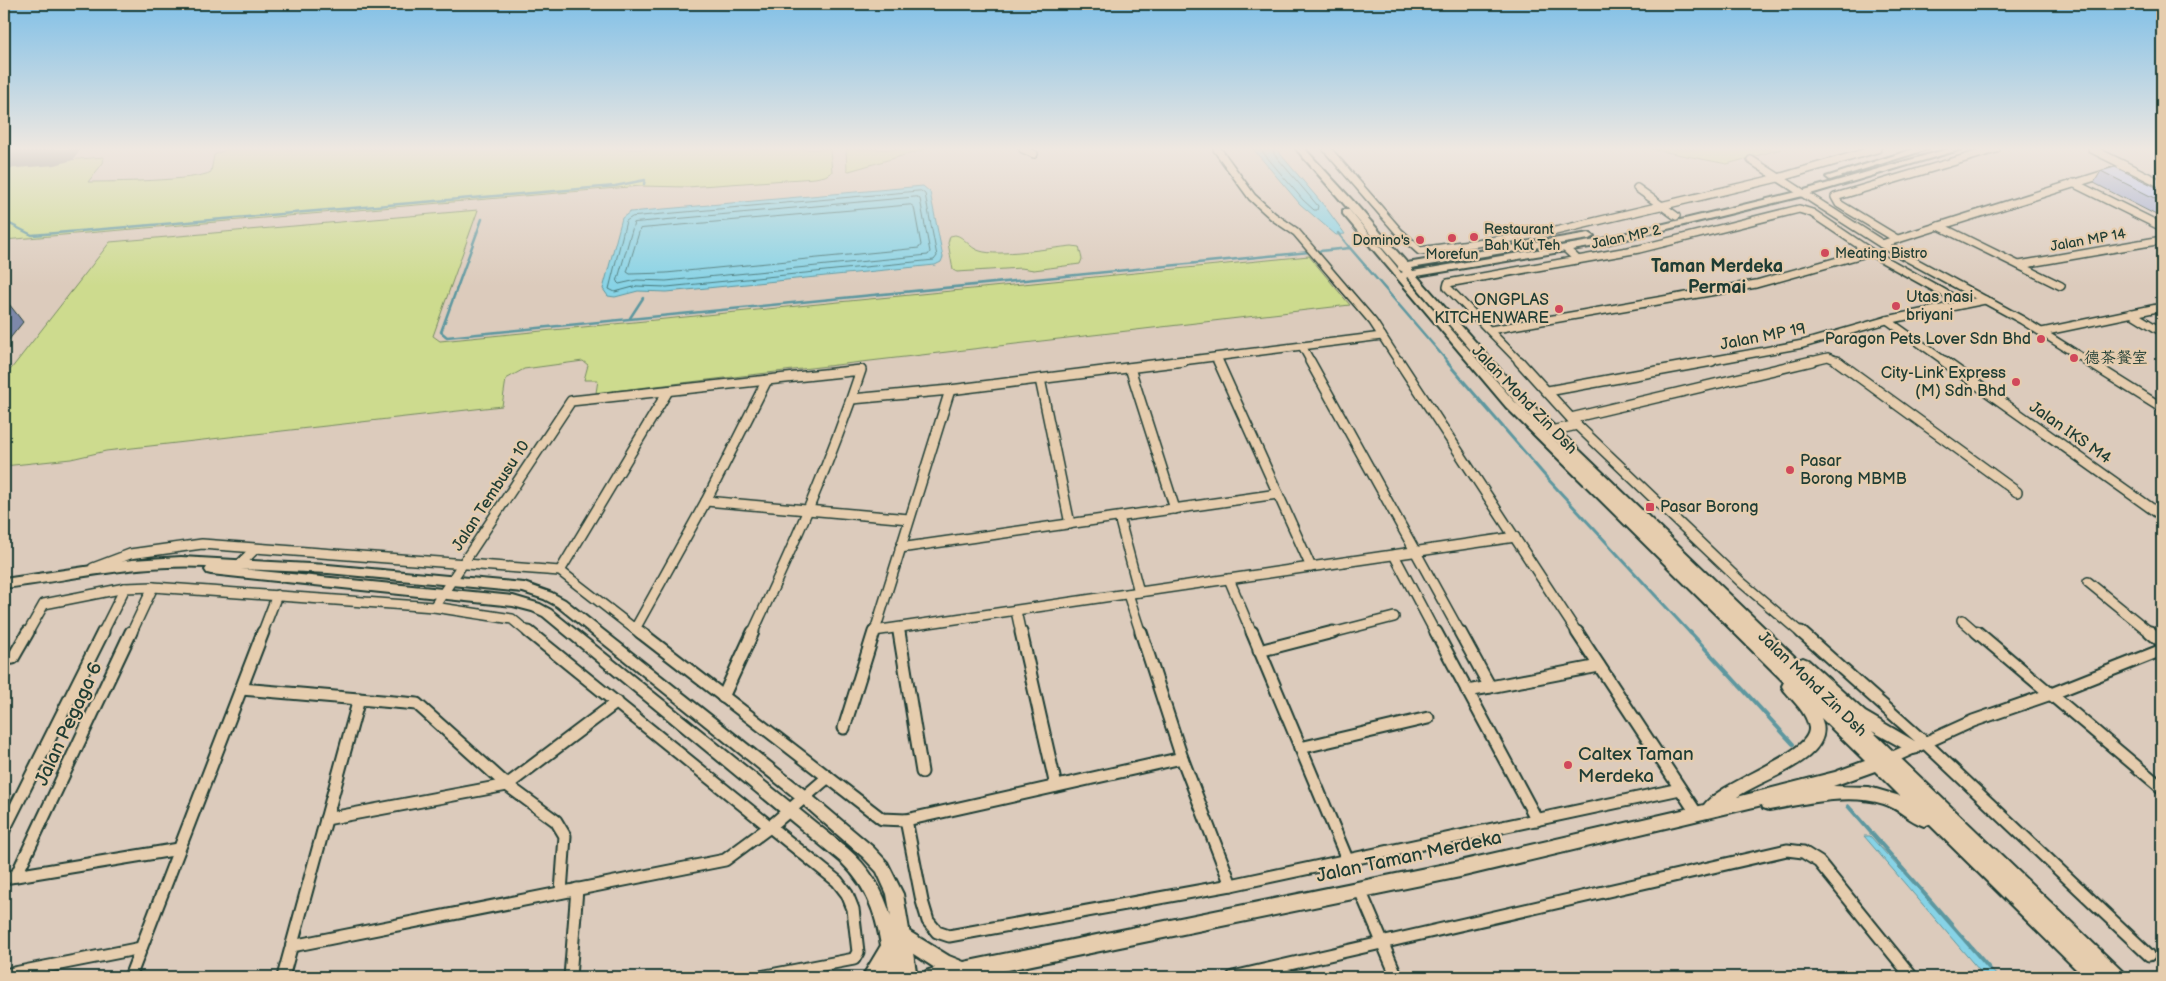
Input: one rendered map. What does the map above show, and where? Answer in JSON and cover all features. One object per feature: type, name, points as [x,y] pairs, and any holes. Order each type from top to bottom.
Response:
[{"type":"main road","name":"Jalan Mohd Zin Dsh","points":[[1334,195],[1340,204],[1401,271],[1510,404],[1747,628]]},
{"type":"main road","name":"Jalan Mohd Zin Dsh","points":[[1343,195],[1384,243],[1401,271],[1426,292],[1475,350],[1551,431],[1747,628],[2084,956],[2096,977]]},
{"type":"main road","points":[[1401,271],[1439,260],[1586,237],[1762,195]]},
{"type":"main road","points":[[1401,271],[1452,267],[1566,249],[1796,195]]},
{"type":"main road","points":[[1384,243],[1411,258],[1439,260]]},
{"type":"main road","points":[[1426,292],[1424,280],[1428,275],[1452,267]]},
{"type":"main road","points":[[1747,628],[1784,648],[1860,716],[1919,745]]},
{"type":"main road","points":[[1701,813],[1742,785],[1782,766],[1811,746],[1816,736],[1813,717],[1747,628]]},
{"type":"main road","name":"Jalan Mohd Zin Dsh","points":[[1883,761],[1994,878],[2084,956],[2116,977]]},
{"type":"main road","name":"Jalan Taman Merdeka","points":[[932,977],[1460,869],[1701,813],[1835,779],[1883,761]]},
{"type":"main road","points":[[1701,813],[1840,792],[1873,793],[1901,802],[1916,812],[1994,878]]},
{"type":"main road","points":[[871,977],[897,943],[966,970]]},
{"type":"street","points":[[1250,195],[1274,217],[1296,232],[1382,336],[1680,790],[1701,813]]},
{"type":"street","points":[[1367,195],[1399,232],[1420,251],[1547,233],[1708,195]]},
{"type":"street","points":[[1646,195],[1676,216]]},
{"type":"street","points":[[1807,195],[1882,244],[2042,332],[2162,408]]},
{"type":"street","points":[[1842,195],[1835,197],[1839,204],[1897,239]]},
{"type":"street","points":[[1882,244],[2035,195]]},
{"type":"street","points":[[2099,195],[2162,227]]},
{"type":"street","name":"Jalan MP 2","points":[[1490,330],[1447,287],[1451,280],[1639,249],[1793,210],[1812,213],[1829,225]]},
{"type":"street","points":[[1829,225],[1845,221]]},
{"type":"street","points":[[1829,225],[1870,252],[1964,304]]},
{"type":"street","points":[[1939,226],[2061,286]]},
{"type":"street","name":"Jalan MP 14","points":[[2019,265],[2162,240]]},
{"type":"street","points":[[1566,249],[1578,260]]},
{"type":"street","points":[[1490,330],[1756,284],[1870,252]]},
{"type":"street","name":"Jalan MP 19","points":[[1548,391],[1803,344],[1887,320],[1985,300]]},
{"type":"street","points":[[2042,332],[2162,307]]},
{"type":"street","points":[[2131,313],[2162,332]]},
{"type":"street","name":"Jalan IKS M4","points":[[1887,320],[2162,516]]},
{"type":"street","points":[[1490,330],[1574,421],[1757,596],[1830,657],[1919,745],[2149,955]]},
{"type":"street","points":[[852,399],[950,390],[1382,336]]},
{"type":"street","points":[[1302,346],[1490,687]]},
{"type":"street","points":[[1216,357],[1311,567]]},
{"type":"street","points":[[1551,431],[1574,421],[1828,357],[1843,363],[2017,492]]},
{"type":"street","points":[[1130,368],[1175,508]]},
{"type":"street","points":[[571,401],[861,370],[852,399],[809,510],[723,697]]},
{"type":"street","points":[[1040,379],[1070,524]]},
{"type":"street","points":[[635,629],[706,501],[767,380]]},
{"type":"street","points":[[844,728],[950,390]]},
{"type":"street","points":[[560,571],[668,391]]},
{"type":"street","name":"Jalan Tembusu 10","points":[[434,607],[464,565],[571,401]]},
{"type":"street","points":[[900,548],[1278,494]]},
{"type":"street","points":[[706,501],[909,519]]},
{"type":"street","points":[[1119,517],[1140,592]]},
{"type":"street","points":[[874,632],[1515,538]]},
{"type":"street","points":[[85,572],[124,556],[153,549],[202,544],[560,571],[882,819],[906,820],[1182,758]]},
{"type":"street","points":[[4,590],[145,569],[236,568],[255,549]]},
{"type":"street","points":[[1394,555],[1537,820]]},
{"type":"street","points":[[4,584],[132,564],[181,562],[448,587],[524,588],[548,596],[561,603],[804,797],[868,852],[882,867],[895,894],[897,943],[894,977]]},
{"type":"street","points":[[1229,579],[1347,859]]},
{"type":"street","points":[[2088,582],[2162,642]]},
{"type":"street","points":[[4,659],[13,658],[44,604],[125,588],[153,587],[434,607],[512,619],[837,881],[853,909],[858,952],[854,959],[760,977]]},
{"type":"street","name":"Jalan Pegaga 6","points":[[10,877],[153,587]]},
{"type":"street","points":[[448,587],[524,603],[546,613],[822,836],[860,871],[876,897],[887,931],[897,943],[909,977]]},
{"type":"street","points":[[4,830],[125,588]]},
{"type":"street","points":[[1128,594],[1182,758],[1231,884]]},
{"type":"street","points":[[130,977],[277,595]]},
{"type":"street","points":[[1016,611],[1056,786]]},
{"type":"street","points":[[1259,651],[1394,617]]},
{"type":"street","points":[[1962,620],[2162,788]]},
{"type":"street","points":[[898,628],[922,772]]},
{"type":"street","points":[[1883,761],[1973,721],[2050,694],[2162,650]]},
{"type":"street","points":[[1467,691],[1599,666]]},
{"type":"street","points":[[241,689],[417,704],[507,785],[556,821],[562,828],[565,836],[561,892]]},
{"type":"street","points":[[283,977],[359,699]]},
{"type":"street","points":[[326,819],[507,785],[617,702]]},
{"type":"street","points":[[1300,748],[1428,718]]},
{"type":"street","points":[[292,946],[725,860],[771,826],[828,777]]},
{"type":"street","points":[[906,820],[922,901],[928,921],[937,932],[949,936],[1231,884],[1680,790]]},
{"type":"street","points":[[10,877],[179,848]]},
{"type":"street","points":[[1233,977],[1787,850],[1803,852],[1819,862],[1912,977]]},
{"type":"street","points":[[570,977],[577,889]]},
{"type":"street","points":[[1360,890],[1398,977]]},
{"type":"street","points":[[4,975],[141,948]]},
{"type":"green space","points":[[4,195],[537,195],[4,240]]},
{"type":"green space","points":[[478,210],[433,336],[440,341],[1309,256],[1350,305],[596,393],[598,380],[584,380],[588,365],[583,361],[524,369],[506,379],[502,406],[106,451],[71,459],[4,466],[4,378],[110,242]]},
{"type":"green space","points":[[955,235],[976,249],[988,253],[1011,253],[1072,246],[1079,247],[1082,259],[1080,264],[1034,270],[1021,268],[957,272],[953,270],[948,243],[950,236]]},
{"type":"water","points":[[824,195],[931,195],[943,257],[941,262],[935,265],[667,292],[638,291],[615,297],[608,296],[603,289],[622,218],[630,212]]},
{"type":"water","points":[[1292,195],[1315,195],[1345,234],[1336,235]]},
{"type":"water","points":[[1864,836],[1870,836],[1998,977],[1985,977]]},
{"type":"building","points":[[2148,195],[2162,195],[2162,202]]},
{"type":"waterway","points":[[4,221],[32,235],[511,195]]},
{"type":"waterway","points":[[482,219],[441,332],[447,337],[1350,248]]},
{"type":"waterway","points":[[1338,233],[1350,248]]},
{"type":"waterway","points":[[1350,248],[1448,362]]},
{"type":"waterway","points":[[630,318],[643,298]]},
{"type":"waterway","points":[[1446,361],[1546,477],[1691,634]]},
{"type":"waterway","points":[[1690,632],[1793,744]]},
{"type":"waterway","points":[[1848,806],[1990,969]]},
{"type":"place","name":"Restaurant Bah Kut Teh","points":[[1474,237]]},
{"type":"place","name":"Morefun","points":[[1452,238]]},
{"type":"place","name":"Domino's","points":[[1420,240]]},
{"type":"place","name":"Meating Bistro","points":[[1825,253]]},
{"type":"place","name":"Utas nasi briyani","points":[[1896,306]]},
{"type":"place","name":"ONGPLAS KITCHENWARE","points":[[1559,309]]},
{"type":"place","name":"Paragon Pets Lover Sdn Bhd","points":[[2041,339]]},
{"type":"place","name":"德茶餐室","points":[[2074,358]]},
{"type":"place","name":"City-Link Express (M) Sdn Bhd","points":[[2016,382]]},
{"type":"place","name":"Pasar Borong MBMB","points":[[1790,470]]},
{"type":"place","name":"Pasar Borong","points":[[1650,507]]},
{"type":"place","name":"Caltex Taman Merdeka","points":[[1568,765]]},
{"type":"district","name":"Taman Merdeka Permai","points":[[1717,276]]}]
